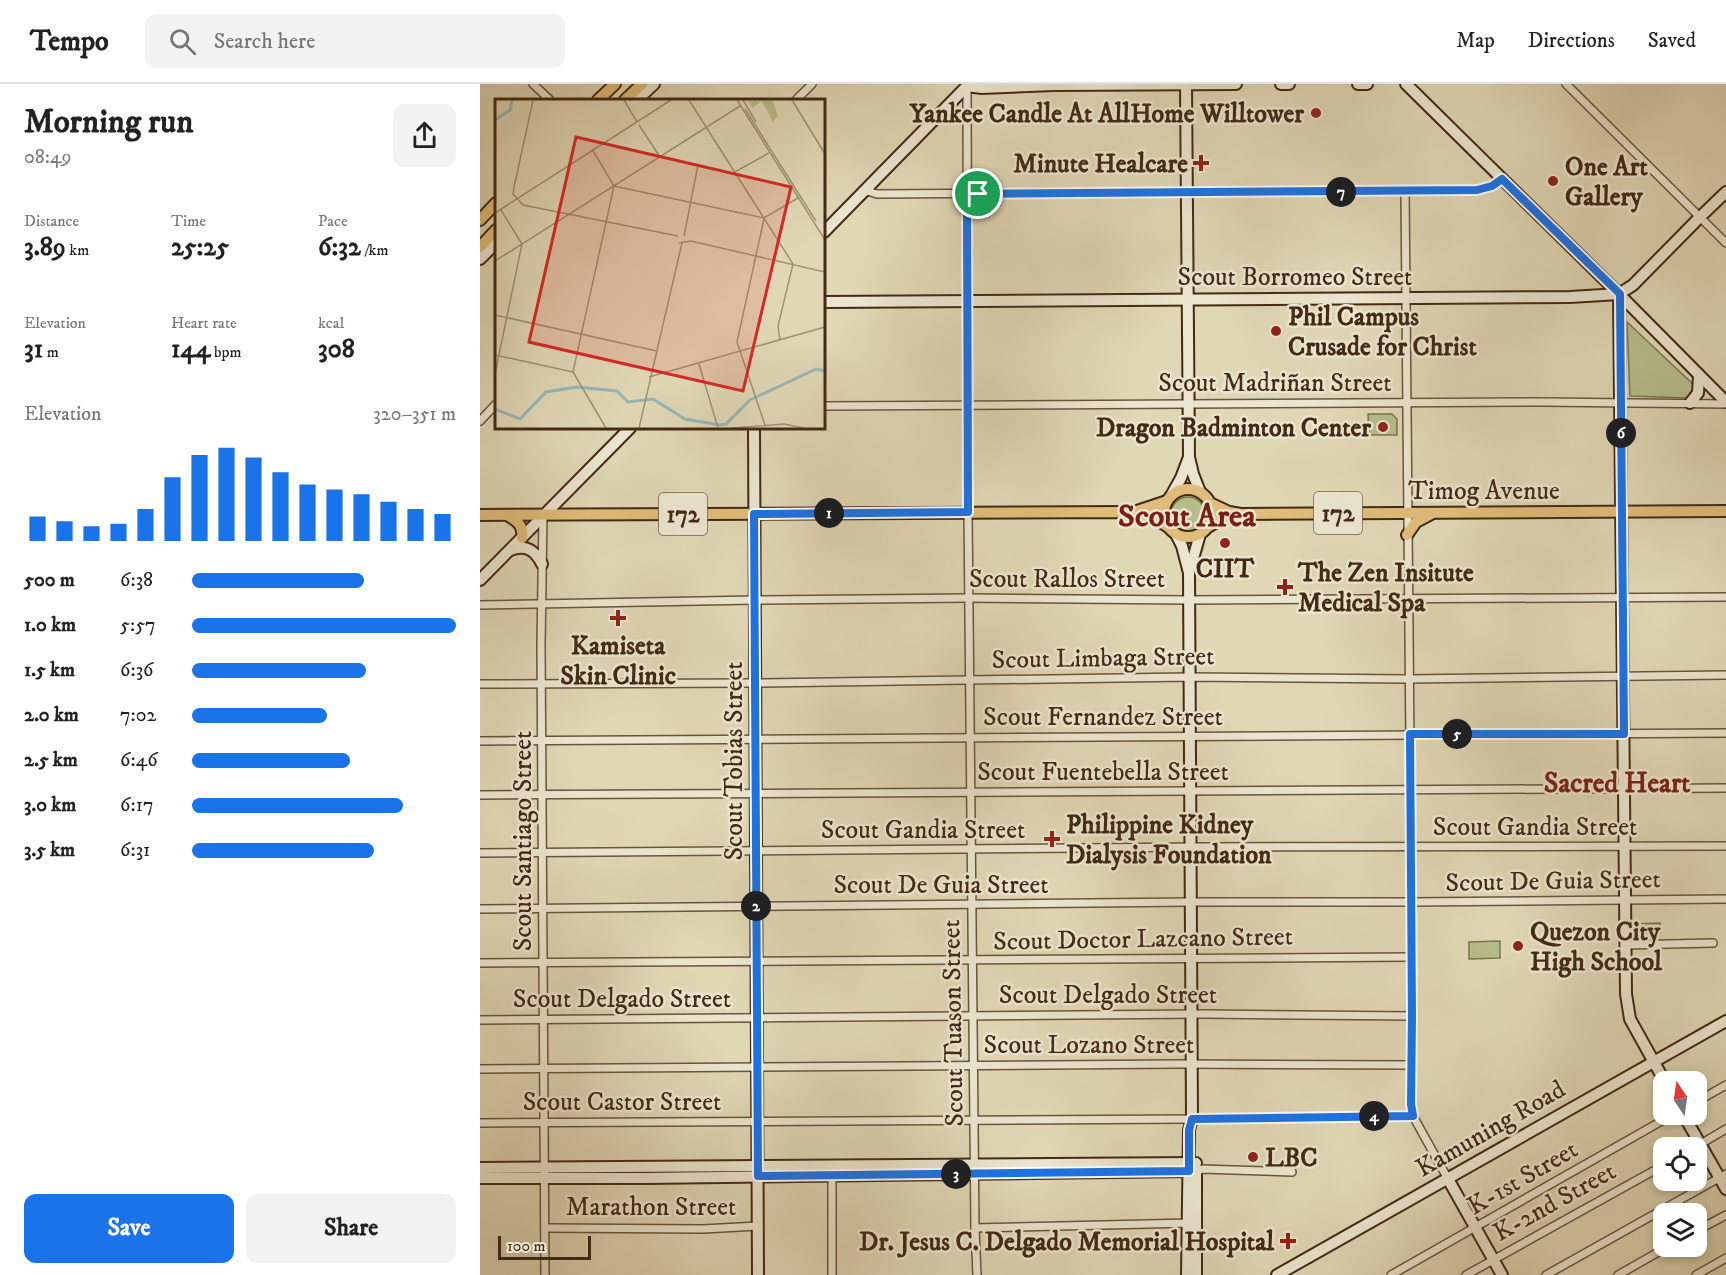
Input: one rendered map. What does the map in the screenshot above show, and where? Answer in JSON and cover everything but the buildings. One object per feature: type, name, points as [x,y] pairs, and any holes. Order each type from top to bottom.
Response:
[{"type":"main road","points":[[599,99],[615,84]]},
{"type":"main road","points":[[626,99],[642,84]]},
{"type":"main road","points":[[480,220],[495,204]]},
{"type":"main road","points":[[480,247],[495,231]]},
{"type":"main road","name":"172","points":[[1133,512],[1186,489],[1200,492],[1210,502]]},
{"type":"main road","points":[[1169,498],[1164,515],[1173,531]]},
{"type":"main road","points":[[1204,530],[1212,517],[1210,502]]},
{"type":"main road","name":"Timog Avenue","points":[[1210,502],[1229,512],[1241,514],[1726,511]]},
{"type":"main road","name":"172","points":[[480,515],[1133,512],[1159,521],[1173,531],[1188,537],[1204,530]]},
{"type":"main road","points":[[1407,535],[1418,520],[1434,512]]},
{"type":"main road","name":"Timog Avenue","points":[[1204,530],[1218,521],[1241,514]]},
{"type":"main road","points":[[507,515],[520,524],[523,532],[522,538]]},
{"type":"street","points":[[533,84],[549,99]]},
{"type":"street","points":[[639,99],[654,84]]},
{"type":"street","points":[[797,99],[812,84]]},
{"type":"street","points":[[825,231],[967,85],[1236,84]]},
{"type":"street","points":[[1281,84],[1289,84]]},
{"type":"street","points":[[1358,84],[1364,84]]},
{"type":"street","points":[[1406,84],[1620,294],[1726,403]]},
{"type":"street","points":[[1566,84],[1726,243]]},
{"type":"street","name":"Scout Tuason Street","points":[[967,85],[968,512],[976,1275]]},
{"type":"street","points":[[1186,85],[1189,457],[1200,492]]},
{"type":"street","points":[[864,190],[878,194],[967,194],[1477,190],[1492,186],[1502,179]]},
{"type":"street","points":[[1405,190],[1411,1104],[1413,1116],[1502,1275]]},
{"type":"street","points":[[1620,294],[1633,285],[1726,192]]},
{"type":"street","points":[[480,260],[495,244]]},
{"type":"street","points":[[1620,294],[1626,994],[1628,1012],[1658,1071]]},
{"type":"street","name":"Scout Borromeo Street","points":[[825,302],[1570,297],[1620,294]]},
{"type":"street","points":[[1690,403],[1698,393],[1699,375]]},
{"type":"street","name":"Scout Madriñan Street","points":[[825,406],[1726,403]]},
{"type":"street","points":[[480,421],[495,405]]},
{"type":"street","points":[[480,580],[629,429]]},
{"type":"street","name":"Scout Tobias Street","points":[[754,429],[758,1275]]},
{"type":"street","points":[[1169,498],[1189,457]]},
{"type":"street","name":"Scout Santiago Street","points":[[543,515],[544,1275]]},
{"type":"street","points":[[1189,573],[1204,530]]},
{"type":"street","points":[[1173,531],[1182,546],[1189,573],[1192,1064],[1192,1119],[1189,1130],[1195,1167],[1187,1275]]},
{"type":"street","points":[[510,550],[520,547],[528,548],[534,552],[542,564]]},
{"type":"street","name":"Scout Rallos Street","points":[[480,605],[969,598],[1189,600],[1726,597]]},
{"type":"street","name":"Scout Limbaga Street","points":[[480,684],[755,683],[1189,676],[1408,679],[1726,675]]},
{"type":"street","name":"Scout Fernandez Street","points":[[480,741],[1726,733]]},
{"type":"street","name":"Scout Fuentebella Street","points":[[480,795],[1726,788]]},
{"type":"street","name":"Scout Gandia Street","points":[[480,853],[1726,846]]},
{"type":"street","name":"Scout De Guia Street","points":[[480,909],[1726,899]]},
{"type":"street","points":[[1624,945],[1713,943]]},
{"type":"street","name":"Scout Doctor Lazcano Street","points":[[480,963],[1411,957]]},
{"type":"street","name":"Scout Delgado Street","points":[[480,1020],[1191,1014],[1412,1016]]},
{"type":"street","name":"Kamuning Road","points":[[1277,1275],[1726,1021]]},
{"type":"street","name":"Scout Lozano Street","points":[[480,1070],[1192,1064],[1411,1065]]},
{"type":"street","points":[[1707,1096],[1726,1085]]},
{"type":"street","name":"Scout Castor Street","points":[[480,1123],[1413,1116]]},
{"type":"street","name":"K-1st Street","points":[[1391,1275],[1655,1125]]},
{"type":"street","points":[[1707,1140],[1726,1129]]},
{"type":"street","points":[[1707,1157],[1723,1175],[1726,1189]]},
{"type":"street","points":[[1047,1168],[1167,1172],[1195,1167]]},
{"type":"street","points":[[1188,1192],[1195,1167]]},
{"type":"street","points":[[480,1168],[545,1172],[1195,1167],[1292,1172]]},
{"type":"street","points":[[758,1171],[832,1175],[975,1169]]},
{"type":"street","name":"K-2nd Street","points":[[1466,1275],[1653,1171]]},
{"type":"street","points":[[480,1178],[545,1172]]},
{"type":"street","points":[[1167,1172],[1181,1180],[1188,1192],[1196,1275]]},
{"type":"street","points":[[832,1175],[832,1275]]},
{"type":"street","points":[[1546,1275],[1723,1175]]},
{"type":"street","points":[[1707,1225],[1726,1215]]},
{"type":"street","points":[[975,1228],[1192,1223]]},
{"type":"street","name":"Marathon Street","points":[[545,1228],[703,1229],[758,1226]]},
{"type":"street","points":[[1618,1275],[1653,1255]]},
{"type":"street","points":[[1696,1275],[1726,1258]]},
{"type":"green space","points":[[1627,322],[1695,386],[1687,398],[1630,396]]},
{"type":"green space","name":"Dragon Badminton Center","points":[[1368,414],[1392,414],[1397,419],[1397,435],[1369,435]]},
{"type":"green space","points":[[1188,497],[1200,502],[1205,514],[1200,526],[1188,531],[1176,526],[1171,514],[1176,502]]},
{"type":"green space","points":[[1660,923],[1660,933],[1633,934],[1632,924]]},
{"type":"green space","points":[[1500,941],[1500,958],[1469,959],[1469,942]]},
{"type":"place","name":"Yankee Candle At AllHome Willtower","points":[[1316,113]]},
{"type":"place","name":"Minute Healcare","points":[[1201,163]]},
{"type":"place","name":"One Art Gallery","points":[[1553,181]]},
{"type":"place","name":"Phil Campus Crusade for Christ","points":[[1276,331]]},
{"type":"place","name":"Dragon Badminton Center","points":[[1383,427]]},
{"type":"place","name":"CIIT","points":[[1225,543]]},
{"type":"place","name":"The Zen Insitute Medical Spa","points":[[1285,587]]},
{"type":"place","name":"Kamiseta Skin Clinic","points":[[618,618]]},
{"type":"place","name":"Philippine Kidney Dialysis Foundation","points":[[1052,839]]},
{"type":"place","name":"Quezon City High School","points":[[1518,946]]},
{"type":"place","name":"LBC","points":[[1253,1157]]},
{"type":"place","name":"Dr. Jesus C. Delgado Memorial Hospital","points":[[1288,1241]]},
{"type":"district","name":"Scout Area","points":[[1187,515]]},
{"type":"district","name":"Sacred Heart","points":[[1617,782]]},
{"type":"route","points":[[1502,179],[1620,294],[1624,734],[1410,734],[1411,1104],[1413,1116],[1192,1119],[1189,1130],[1189,1171],[758,1176],[754,514],[968,512],[967,194],[978,194],[1477,190],[1492,186],[1502,179]]}]
